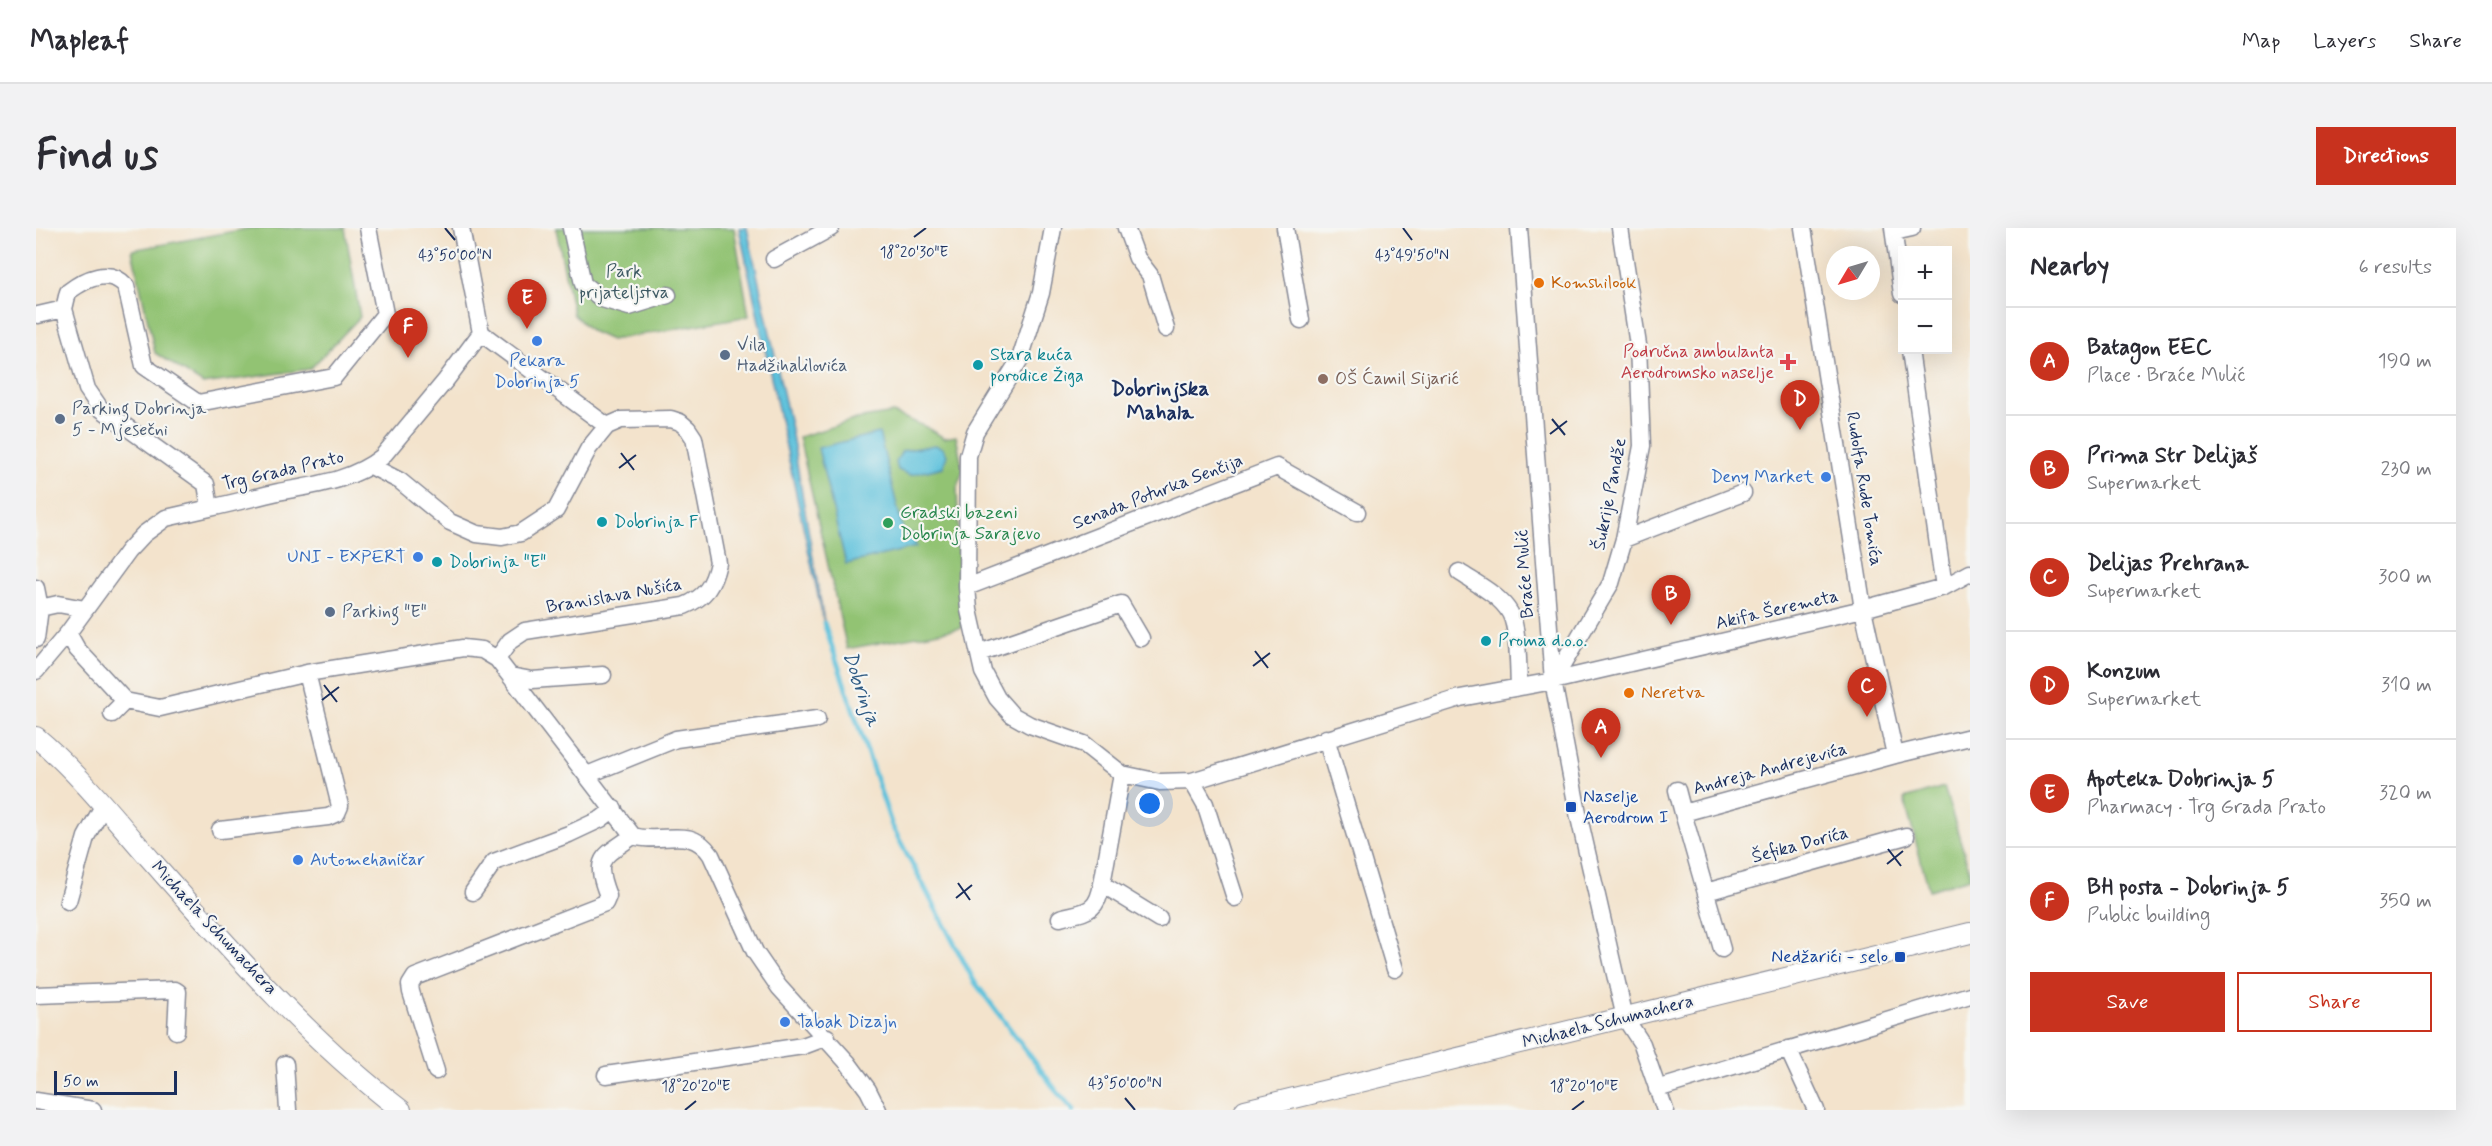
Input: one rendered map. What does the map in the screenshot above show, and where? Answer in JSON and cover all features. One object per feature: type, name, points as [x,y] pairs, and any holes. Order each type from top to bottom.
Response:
[{"type":"main road","name":"Michaela Schumachera","points":[[36,737],[68,766],[199,915],[320,1042],[401,1110]]},
{"type":"main road","name":"Michaela Schumachera","points":[[1245,1110],[1970,933]]},
{"type":"street","points":[[38,315],[64,309],[68,292],[85,279],[102,276],[120,278],[126,286],[144,366],[198,404],[334,377],[385,314],[368,228]]},
{"type":"street","points":[[461,228],[481,333],[607,426]]},
{"type":"street","points":[[571,228],[584,284],[602,299],[629,307],[668,295]]},
{"type":"street","points":[[774,259],[831,228]]},
{"type":"street","points":[[1053,228],[1041,292],[1020,359],[975,432],[968,456],[967,587],[969,609],[988,685],[1012,715],[1030,725],[1084,744],[1122,774],[1160,782],[1192,781],[1460,698],[1553,681]]},
{"type":"street","points":[[1126,228],[1137,258],[1150,275],[1166,329]]},
{"type":"street","points":[[1285,228],[1301,320]]},
{"type":"street","name":"Braće Mulić","points":[[1519,228],[1553,681],[1578,813],[1625,1018]]},
{"type":"street","name":"Šukrije Pandže","points":[[1553,681],[1611,583],[1624,539],[1642,446],[1638,345],[1620,228]]},
{"type":"street","name":"Rudolfa Rude Tomića","points":[[1803,228],[1863,609],[1895,755]]},
{"type":"street","points":[[1898,266],[1893,230],[1912,228]]},
{"type":"street","name":"Trg Grada Prato","points":[[64,309],[87,389],[100,408],[206,484],[210,508],[326,483],[355,475],[371,466],[382,457],[446,380],[481,333]]},
{"type":"street","points":[[1911,354],[1947,586]]},
{"type":"street","name":"Branislava Nušića","points":[[496,659],[510,641],[525,631],[684,606],[706,593],[714,581],[718,563],[694,438],[688,429],[680,422],[671,419],[621,420],[607,426]]},
{"type":"street","name":"Trg Grada Prato","points":[[371,466],[400,480],[450,522],[477,534],[502,537],[521,533],[556,510],[589,448],[607,426]]},
{"type":"street","name":"Senada Poturka Senčija","points":[[967,587],[1277,467],[1357,512]]},
{"type":"street","points":[[1624,539],[1743,494]]},
{"type":"street","points":[[36,671],[68,633],[128,551],[144,534],[166,518],[210,508]]},
{"type":"street","points":[[1459,572],[1496,597],[1510,612],[1514,622],[1519,687]]},
{"type":"street","name":"Akifa Šeremeta","points":[[1553,681],[1863,609],[1947,586],[1970,573]]},
{"type":"street","points":[[36,588],[40,608],[36,639]]},
{"type":"street","points":[[40,608],[58,604],[85,609]]},
{"type":"street","points":[[979,653],[1121,604],[1141,638]]},
{"type":"street","points":[[68,633],[77,649],[125,701],[160,708],[307,673],[463,648],[482,650],[496,659],[510,676],[633,836],[642,838],[686,837],[704,845],[711,855],[755,952],[779,987],[827,1037],[868,1090],[874,1109]]},
{"type":"street","points":[[220,830],[328,818],[337,813],[340,806],[307,673]]},
{"type":"street","points":[[510,676],[532,680],[603,675]]},
{"type":"street","points":[[112,714],[125,701]]},
{"type":"street","points":[[587,775],[676,739],[818,719]]},
{"type":"street","name":"Andreja Andrejevića","points":[[1722,950],[1683,813],[1970,737]]},
{"type":"street","points":[[1326,738],[1395,969]]},
{"type":"street","points":[[1060,918],[1087,911],[1099,899],[1122,774]]},
{"type":"street","points":[[1192,781],[1205,804],[1235,898]]},
{"type":"street","points":[[1677,790],[1683,813]]},
{"type":"street","points":[[68,901],[86,837],[104,806]]},
{"type":"street","points":[[473,892],[494,862],[569,834],[601,819],[614,809]]},
{"type":"street","points":[[436,1071],[411,992],[410,985],[415,977],[605,903],[608,896],[600,874],[601,864],[606,855],[633,836]]},
{"type":"street","name":"Šefika Dorića","points":[[1706,892],[1906,836]]},
{"type":"street","points":[[1102,884],[1159,919]]},
{"type":"street","points":[[36,995],[175,990],[177,992],[176,1031]]},
{"type":"street","points":[[1657,1089],[1970,994]]},
{"type":"street","points":[[1625,1018],[1642,1044],[1665,1110]]},
{"type":"street","points":[[606,1075],[803,1046],[827,1037]]},
{"type":"street","points":[[1788,1049],[1816,1110]]},
{"type":"street","points":[[285,1064],[288,1110]]},
{"type":"street","points":[[36,1101],[93,1110]]},
{"type":"green space","points":[[251,228],[345,228],[360,317],[310,369],[203,384],[155,353],[132,250]]},
{"type":"green space","name":"Park prijateljstva","points":[[556,228],[734,228],[749,316],[611,340],[591,331],[573,314]]},
{"type":"green space","name":"Gradski bazeni Dobrinja Sarajevo","points":[[893,413],[926,427],[944,438],[956,436],[963,470],[957,488],[962,628],[847,649],[799,437],[857,419]]},
{"type":"green space","points":[[1944,787],[1970,878],[1929,890],[1904,799]]},
{"type":"water","name":"Dobrinja","points":[[739,228],[747,228],[791,429],[825,628]]},
{"type":"water","points":[[879,433],[904,534],[912,533],[916,547],[846,564],[818,448]]},
{"type":"water","points":[[935,445],[943,448],[947,455],[943,467],[910,475],[898,470],[896,462],[902,451]]},
{"type":"waterway","name":"Dobrinja","points":[[824,623],[892,826],[974,981],[1058,1093],[1074,1110]]},
{"type":"place","name":"Komshilook","points":[[1539,283]]},
{"type":"place","name":"Apoteka Dobrinja 5","points":[[527,329]]},
{"type":"place","name":"Pekara Dobrinja 5","points":[[537,341]]},
{"type":"place","name":"Vila Hadžihalilovića","points":[[725,355]]},
{"type":"place","name":"BH posta - Dobrinja 5","points":[[408,358]]},
{"type":"place","name":"Područna ambulanta Aerodromsko naselje","points":[[1788,362]]},
{"type":"place","name":"Stara kuća porodice Žiga","points":[[978,365]]},
{"type":"place","name":"OŠ Ćamil Sijarić","points":[[1323,379]]},
{"type":"place","name":"Parking Dobrinja 5 - Mjesečni","points":[[60,419]]},
{"type":"place","name":"Konzum","points":[[1800,430]]},
{"type":"place","name":"Deny Market","points":[[1826,477]]},
{"type":"place","name":"Dobrinja F","points":[[602,522]]},
{"type":"place","name":"Gradski bazeni Dobrinja Sarajevo","points":[[888,523]]},
{"type":"place","name":"UNI - EXPERT","points":[[418,557]]},
{"type":"place","name":"Dobrinja \"E\"","points":[[437,562]]},
{"type":"place","name":"Parking \"E\"","points":[[330,612]]},
{"type":"place","name":"Prima Str Delijaš","points":[[1671,625]]},
{"type":"place","name":"Proma d.o.o.","points":[[1486,641]]},
{"type":"place","name":"Neretva","points":[[1629,693]]},
{"type":"place","name":"Delijas Prehrana","points":[[1867,717]]},
{"type":"place","name":"Batagon EEC","points":[[1601,758]]},
{"type":"place","name":"Naselje Aerodrom I","points":[[1571,807]]},
{"type":"place","name":"Automehaničar","points":[[298,860]]},
{"type":"place","name":"Nedžarići - selo","points":[[1900,957]]},
{"type":"place","name":"Tabak Dizajn","points":[[785,1022]]},
{"type":"district","name":"Dobrinjska Mahala","points":[[1160,401]]}]
